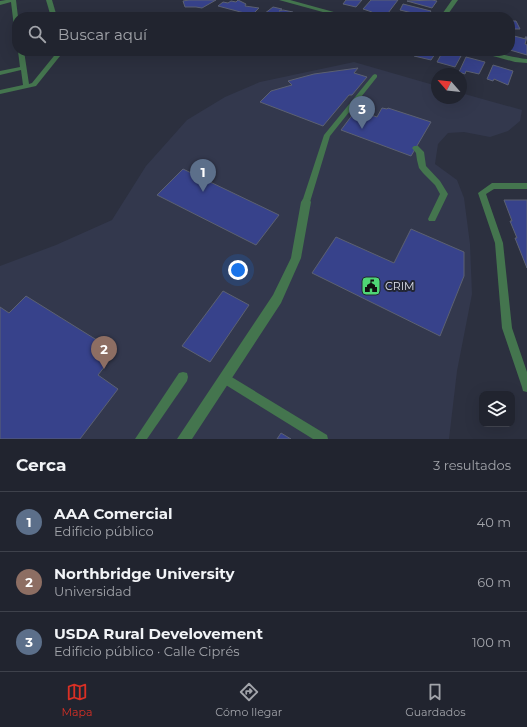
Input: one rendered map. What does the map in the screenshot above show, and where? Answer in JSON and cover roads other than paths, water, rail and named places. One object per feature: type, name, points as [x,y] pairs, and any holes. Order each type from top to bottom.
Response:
[{"type":"street","points":[[282,0],[329,12]]},
{"type":"street","points":[[446,12],[454,0]]},
{"type":"street","points":[[499,56],[527,61]]},
{"type":"street","points":[[184,439],[277,299],[296,258],[306,202]]},
{"type":"lane","points":[[0,3],[13,0],[15,12]]},
{"type":"lane","points":[[49,0],[53,12]]},
{"type":"lane","points":[[22,56],[26,86]]},
{"type":"lane","points":[[0,92],[34,85],[57,56]]},
{"type":"lane","points":[[0,73],[23,68]]},
{"type":"lane","points":[[306,202],[327,136],[375,76]]},
{"type":"lane","points":[[416,148],[420,152],[421,168],[431,179],[442,186],[444,194],[432,219]]},
{"type":"lane","points":[[527,186],[492,186],[482,193],[499,243],[507,328],[527,387]]},
{"type":"lane","points":[[140,439],[183,377]]},
{"type":"lane","points":[[225,378],[323,439]]},
{"type":"place","name":"USDA Rural Develovement","points":[[362,129]]},
{"type":"place","name":"AAA Comercial","points":[[203,192]]},
{"type":"place","name":"CRIM","points":[[371,286]]},
{"type":"place","name":"Northbridge University","points":[[104,369]]}]
